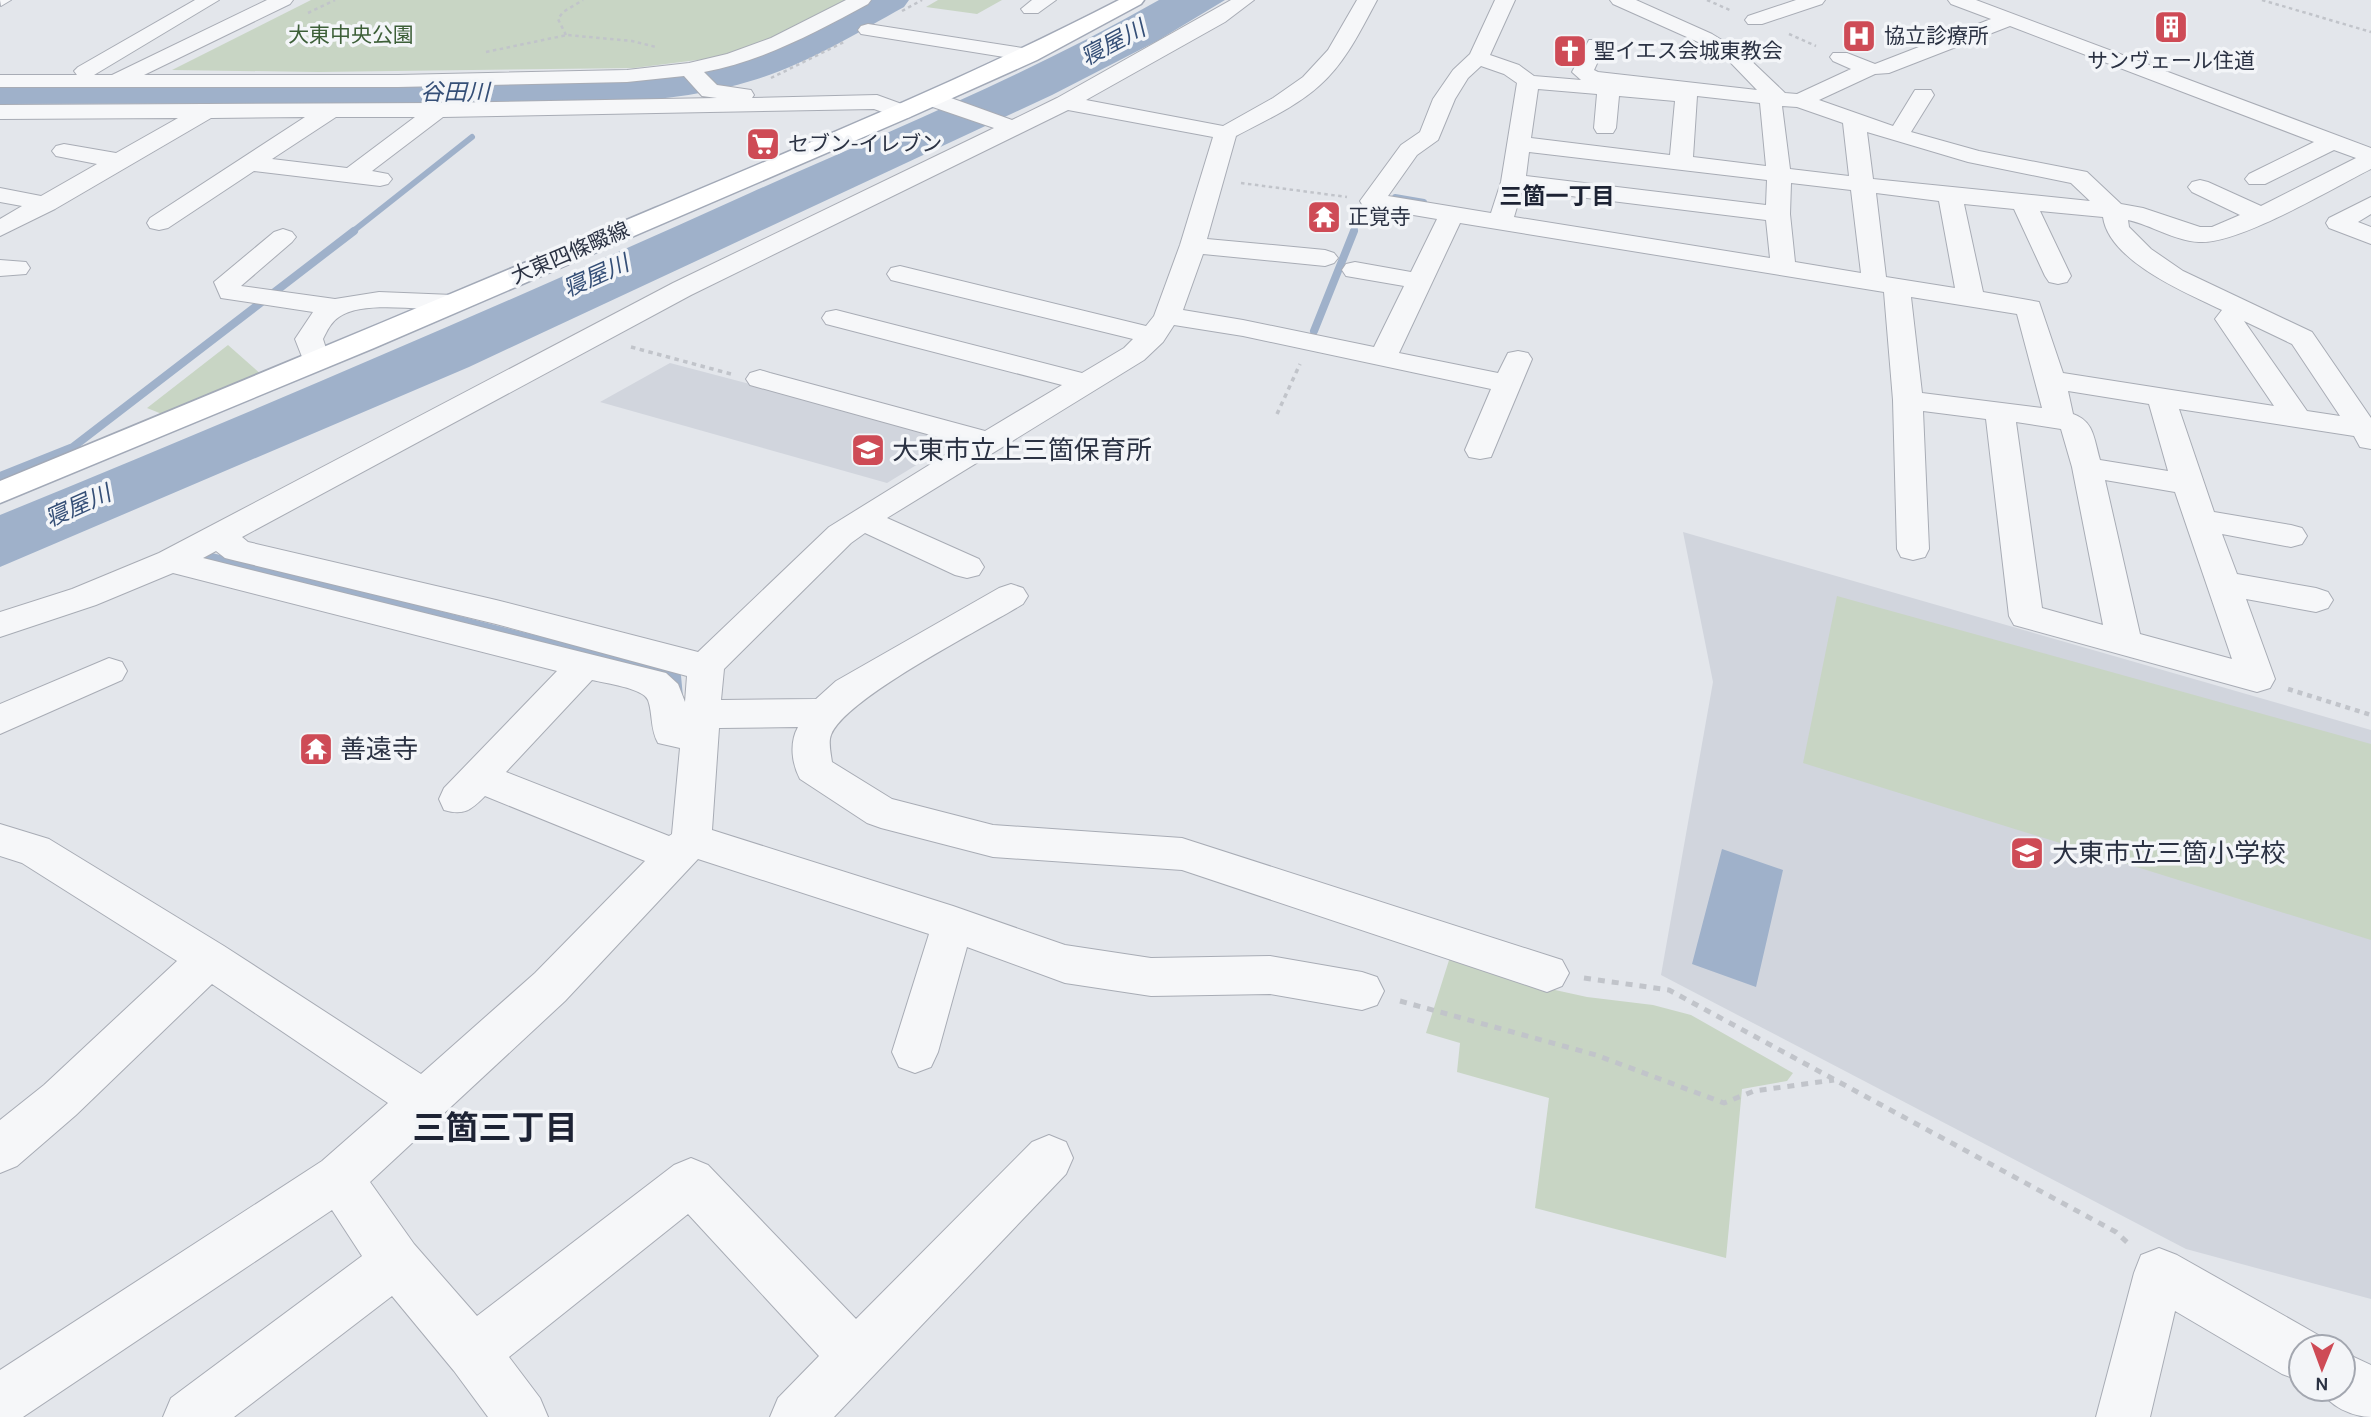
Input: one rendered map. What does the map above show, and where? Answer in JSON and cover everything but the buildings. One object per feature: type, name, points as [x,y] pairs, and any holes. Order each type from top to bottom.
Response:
[{"type":"main road","name":"大東四條畷線","points":[[0,493],[902,112],[939,101],[1127,0]]},
{"type":"street","points":[[8,134],[283,0]]},
{"type":"street","points":[[0,81],[66,82],[105,86],[613,76],[692,71],[780,42],[862,0]]},
{"type":"street","points":[[0,625],[84,597],[171,561],[805,227],[1065,103],[1218,18],[1244,0]]},
{"type":"street","points":[[1065,103],[1226,133],[1290,97],[1313,80],[1367,0]]},
{"type":"street","points":[[1505,0],[1479,57],[1460,74],[1444,99],[1430,135],[1409,150],[1372,201],[1970,295],[2029,308],[2051,380],[2059,419]]},
{"type":"street","points":[[1620,0],[1705,38],[1736,57],[1783,98]]},
{"type":"street","points":[[1755,20],[1815,0]]},
{"type":"street","points":[[1958,0],[2007,13],[2356,152]]},
{"type":"street","points":[[66,82],[209,4]]},
{"type":"street","points":[[1882,69],[2007,13]]},
{"type":"street","points":[[929,40],[946,23]]},
{"type":"street","points":[[868,30],[1029,55]]},
{"type":"street","points":[[1597,44],[1583,72],[1611,84],[1686,95],[1681,162]]},
{"type":"street","points":[[1479,57],[1489,63],[1519,71],[1528,82],[1596,89],[1596,86],[1611,84],[1680,78],[1783,98],[1976,157],[2079,177],[2114,211],[2117,229],[2142,254],[2174,277],[2302,338],[2368,435]]},
{"type":"street","points":[[1783,98],[1868,69],[1840,57]]},
{"type":"street","points":[[692,71],[710,90],[724,94],[772,95],[813,103]]},
{"type":"street","points":[[1500,223],[1513,182],[1528,82]]},
{"type":"street","points":[[1605,128],[1611,84]]},
{"type":"street","points":[[1898,135],[1923,95]]},
{"type":"street","points":[[1781,265],[1778,214],[1783,98]]},
{"type":"street","points":[[939,101],[1011,127]]},
{"type":"street","points":[[0,112],[58,109],[204,113],[877,102],[902,112]]},
{"type":"street","points":[[351,176],[438,110]]},
{"type":"street","points":[[159,223],[330,111]]},
{"type":"street","points":[[0,229],[204,113]]},
{"type":"street","points":[[1854,120],[1864,184],[1908,400],[1913,548]]},
{"type":"street","points":[[0,1401],[340,1178],[550,987],[683,848],[701,725],[706,665],[841,535],[862,519],[1134,354],[1160,326],[1194,245],[1226,133]]},
{"type":"street","points":[[1520,144],[1946,195],[2134,213],[2198,235],[2216,234],[2262,215],[2356,152],[2371,136]]},
{"type":"street","points":[[64,151],[120,161]]},
{"type":"street","points":[[2257,179],[2356,152]]},
{"type":"street","points":[[1931,159],[1946,195],[1970,295]]},
{"type":"street","points":[[251,164],[380,180]]},
{"type":"street","points":[[188,180],[218,184]]},
{"type":"street","points":[[1513,182],[1778,214]]},
{"type":"street","points":[[2200,187],[2262,215]]},
{"type":"street","points":[[0,195],[46,204]]},
{"type":"street","points":[[2023,202],[2058,276]]},
{"type":"street","points":[[2371,204],[2338,223],[2371,236]]},
{"type":"street","points":[[1383,357],[1451,215]]},
{"type":"street","points":[[283,237],[227,282],[230,292],[335,307],[360,302],[453,303]]},
{"type":"street","points":[[1194,245],[1325,258]]},
{"type":"street","points":[[1355,270],[1420,281]]},
{"type":"street","points":[[900,274],[1022,334],[1086,383]]},
{"type":"street","points":[[316,361],[309,339],[318,322],[335,307]]},
{"type":"street","points":[[2240,308],[2229,319],[2296,417]]},
{"type":"street","points":[[836,318],[886,319],[1022,334],[1160,326],[1243,328],[1383,357],[1513,371],[1480,450]]},
{"type":"street","points":[[770,370],[989,442]]},
{"type":"street","points":[[2051,380],[2296,417],[2368,435]]},
{"type":"street","points":[[2161,397],[2188,484],[2257,679]]},
{"type":"street","points":[[1908,400],[2059,419],[2074,424],[2087,467],[2124,642]]},
{"type":"street","points":[[2000,412],[2026,616],[2257,679]]},
{"type":"street","points":[[2087,467],[2188,484]]},
{"type":"street","points":[[862,519],[967,568]]},
{"type":"street","points":[[2201,520],[2291,536]]},
{"type":"street","points":[[219,536],[237,550],[496,612],[691,664],[706,665]]},
{"type":"street","points":[[171,561],[653,682],[665,693],[671,733],[701,725],[825,713]]},
{"type":"street","points":[[2223,583],[2316,600]]},
{"type":"street","points":[[1011,596],[849,690],[825,713],[811,737],[814,769],[881,812],[993,841],[1182,854],[1547,973]]},
{"type":"street","points":[[584,665],[469,788],[953,924],[1065,964],[1151,977],[1270,975],[1362,991]]},
{"type":"street","points":[[0,720],[109,671]]},
{"type":"street","points":[[0,840],[35,851],[209,959],[425,1102]]},
{"type":"street","points":[[915,1052],[953,924]]},
{"type":"street","points":[[0,1150],[60,1100],[209,959]]},
{"type":"street","points":[[797,1417],[1049,1158]]},
{"type":"street","points":[[340,1178],[396,1262],[473,1352],[521,1417]]},
{"type":"street","points":[[473,1352],[691,1182],[855,1356]]},
{"type":"street","points":[[190,1417],[396,1262]]},
{"type":"street","points":[[2123,1417],[2159,1273],[2287,1346]]},
{"type":"path","points":[[302,16],[335,0]]},
{"type":"path","points":[[567,35],[558,19],[563,12],[583,0]]},
{"type":"path","points":[[772,95],[738,91],[776,76],[922,0]]},
{"type":"path","points":[[2262,0],[2371,32]]},
{"type":"path","points":[[481,53],[567,35],[632,41],[663,48]]},
{"type":"path","points":[[1213,179],[1372,201]]},
{"type":"path","points":[[598,335],[634,348],[770,370]]},
{"type":"path","points":[[1277,414],[1310,343]]},
{"type":"path","points":[[2257,679],[2371,715]]},
{"type":"path","points":[[1547,973],[1670,990],[2116,1232],[2159,1273]]},
{"type":"path","points":[[1362,991],[1596,1055],[1724,1103],[1754,1091],[1835,1080]]},
{"type":"shaded area","points":[[670,363],[959,439],[887,483],[600,402]]},
{"type":"shaded area","name":"大東市立三箇小学校","points":[[1683,532],[2371,730],[2371,1299],[2186,1249],[1661,975],[1713,682]]},
{"type":"green space","name":"大東中央公園","points":[[311,0],[853,0],[809,23],[729,56],[634,68],[318,72],[172,70]]},
{"type":"green space","points":[[938,0],[1002,0],[977,14],[926,7]]},
{"type":"green space","points":[[228,345],[263,376],[167,416],[147,408]]},
{"type":"green space","points":[[1837,596],[2371,744],[2371,940],[1803,763]]},
{"type":"green space","points":[[1450,957],[1546,988],[1587,997],[1653,1005],[1691,1015],[1793,1073],[1787,1081],[1742,1089],[1726,1258],[1535,1208],[1549,1098],[1457,1072],[1460,1043],[1426,1033]]},
{"type":"water","name":"寝屋川","points":[[1159,0],[1225,0],[1157,41],[1052,95],[469,367],[0,567],[0,515],[564,276],[905,125],[1059,53]]},
{"type":"water","points":[[1722,849],[1783,870],[1756,987],[1692,964]]},
{"type":"waterway","name":"谷田川","points":[[0,93],[622,92],[681,85],[740,73],[818,40],[892,0]]},
{"type":"waterway","points":[[352,232],[472,137]]},
{"type":"waterway","points":[[1395,197],[1424,202]]},
{"type":"waterway","points":[[1353,232],[1363,208]]},
{"type":"waterway","points":[[0,476],[73,447],[354,231]]},
{"type":"waterway","points":[[1314,331],[1354,231]]},
{"type":"waterway","points":[[204,556],[676,676],[678,697]]},
{"type":"place","name":"サンヴェール住道","points":[[2171,27]]},
{"type":"place","name":"協立診療所","points":[[1859,36]]},
{"type":"place","name":"聖イエス会城東教会","points":[[1570,51]]},
{"type":"place","name":"セブン-イレブン","points":[[763,144]]},
{"type":"place","name":"正覚寺","points":[[1324,217]]},
{"type":"place","name":"大東市立上三箇保育所","points":[[868,450]]},
{"type":"place","name":"善遠寺","points":[[316,749]]},
{"type":"place","name":"大東市立三箇小学校","points":[[2027,853]]},
{"type":"district","name":"三箇一丁目","points":[[1557,196]]},
{"type":"district","name":"三箇三丁目","points":[[495,1128]]}]
